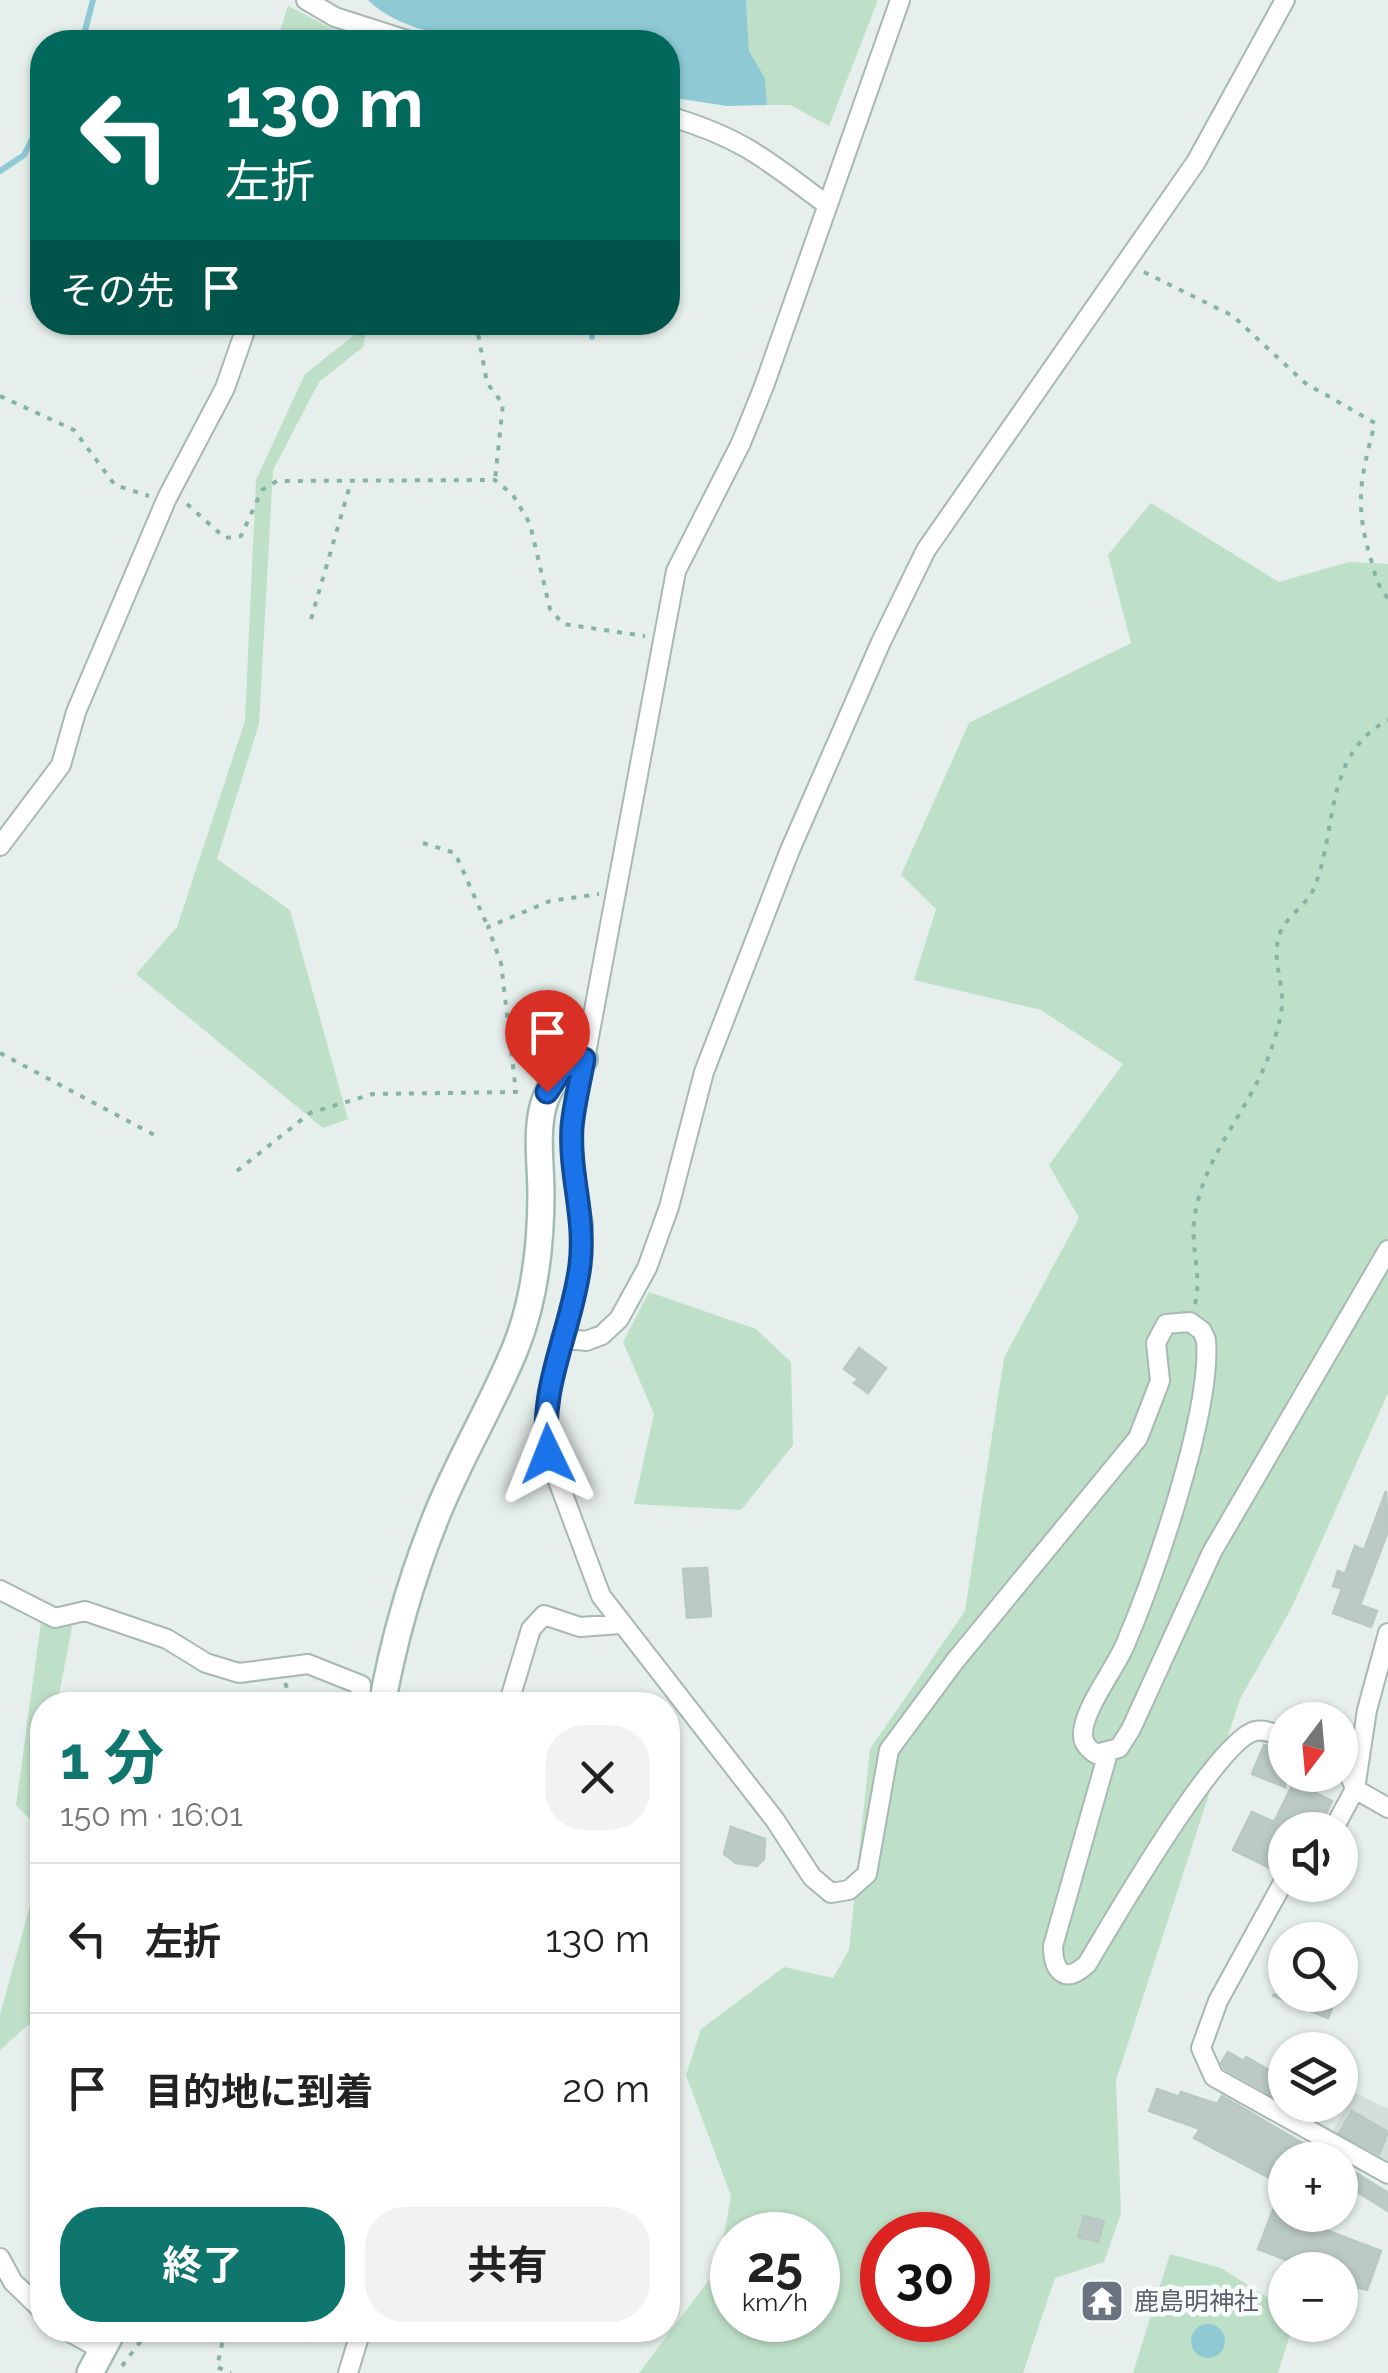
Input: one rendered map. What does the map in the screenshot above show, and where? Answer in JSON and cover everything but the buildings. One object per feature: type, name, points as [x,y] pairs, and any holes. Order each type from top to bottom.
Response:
[{"type":"street","points":[[306,0],[359,30]]},
{"type":"street","points":[[674,1692],[600,1596],[548,1454],[544,1430],[548,1392],[580,1270],[584,1225],[574,1171],[572,1128],[676,572],[741,443],[900,0]]},
{"type":"street","points":[[561,1338],[586,1340],[602,1335],[619,1318],[648,1268],[669,1207],[704,1072],[790,850],[926,550],[1196,162],[1285,0]]},
{"type":"street","points":[[680,119],[718,130],[752,148],[827,206]]},
{"type":"street","points":[[0,846],[61,765],[76,712],[166,498],[225,388],[243,335]]},
{"type":"street","points":[[385,1692],[408,1600],[434,1520],[517,1346],[535,1278],[541,1228],[540,1116],[547,1092],[562,1069],[584,1059]]},
{"type":"street","points":[[680,1699],[776,1820],[812,1878],[831,1893],[848,1890],[868,1874],[889,1750],[955,1661],[1138,1438],[1160,1381],[1156,1343],[1166,1324],[1190,1322],[1206,1340],[1198,1413],[1172,1512],[1125,1646],[1090,1712],[1082,1736],[1096,1754],[1120,1748],[1212,1552],[1388,1250]]},
{"type":"street","points":[[0,1590],[55,1618],[86,1611],[167,1639],[206,1664],[240,1673],[308,1664],[361,1685],[361,1692]]},
{"type":"street","points":[[512,1692],[531,1629],[544,1615],[580,1627],[620,1624]]},
{"type":"street","points":[[1358,1769],[1367,1710],[1388,1634]]},
{"type":"street","points":[[1108,1754],[1053,1946],[1053,1963],[1058,1973],[1067,1976],[1087,1964],[1146,1868],[1230,1748],[1254,1731],[1268,1731]]},
{"type":"street","points":[[1358,1791],[1388,1808]]},
{"type":"street","points":[[1272,1902],[1218,2001],[1201,2048],[1214,2077],[1388,2174]]},
{"type":"street","points":[[0,2258],[13,2282],[30,2298]]},
{"type":"street","points":[[348,2373],[357,2342]]},
{"type":"path","points":[[1126,264],[1233,316],[1305,383],[1376,423],[1360,479],[1360,522],[1380,589],[1388,598]]},
{"type":"path","points":[[478,335],[486,383],[503,404],[495,480]]},
{"type":"path","points":[[0,396],[74,430],[115,485],[134,494],[186,503],[225,538],[241,536],[262,490],[277,481],[495,480],[513,495],[530,524],[550,610],[563,624],[610,634],[664,637]]},
{"type":"path","points":[[311,619],[352,482]]},
{"type":"path","points":[[1190,1322],[1200,1283],[1194,1223],[1207,1169],[1264,1068],[1282,1005],[1276,952],[1280,931],[1312,892],[1323,862],[1328,818],[1346,763],[1376,726],[1388,720]]},
{"type":"path","points":[[237,1171],[310,1114],[373,1094],[516,1092],[501,963],[488,927],[455,853],[422,843]]},
{"type":"path","points":[[488,927],[550,901],[619,891]]},
{"type":"path","points":[[0,1053],[158,1137]]},
{"type":"path","points":[[120,2369],[140,2342]]},
{"type":"path","points":[[222,2342],[217,2367],[232,2373]]},
{"type":"shaded area","points":[[1358,2094],[1388,2109],[1388,2165],[1358,2149],[1358,2142],[1344,2142],[1330,2135],[1338,2122],[1358,2122]]},
{"type":"green space","points":[[746,0],[878,0],[829,126],[790,105],[767,105],[765,78],[749,51]]},
{"type":"green space","points":[[288,6],[335,30],[280,30]]},
{"type":"green space","points":[[354,335],[366,335],[363,347],[319,382],[273,470],[259,724],[217,859],[290,910],[348,1119],[323,1128],[136,974],[177,927],[245,721],[256,480],[305,374]]},
{"type":"green space","points":[[1151,503],[1279,582],[1349,562],[1388,564],[1388,1393],[1292,1607],[1240,1699],[1116,2080],[1121,2213],[1104,2262],[1055,2278],[1023,2373],[639,2373],[662,2342],[680,2342],[680,2319],[710,2279],[710,2342],[840,2342],[840,2212],[728,2212],[731,2196],[686,2075],[701,2029],[784,1967],[833,1978],[849,1950],[870,1749],[965,1611],[1004,1358],[1079,1218],[1049,1165],[1123,1064],[1041,1010],[914,980],[936,909],[901,875],[969,723],[1131,643],[1108,555]]},
{"type":"green space","points":[[649,1292],[756,1329],[791,1362],[793,1445],[741,1510],[634,1504],[654,1414],[623,1342]]},
{"type":"green space","points":[[42,1615],[73,1622],[60,1692],[31,1692]]},
{"type":"green space","points":[[30,1703],[30,1819],[16,1805]]},
{"type":"green space","points":[[30,1906],[30,2025],[0,2050],[0,2015]]},
{"type":"green space","points":[[1170,2254],[1221,2268],[1268,2298],[1268,2342],[1288,2342],[1278,2373],[1133,2373]]},
{"type":"water","points":[[368,0],[746,0],[749,51],[765,78],[767,105],[727,106],[680,99],[680,30],[425,30],[394,18]]},
{"type":"water","points":[[1208,2324],[1220,2329],[1225,2341],[1220,2353],[1208,2358],[1196,2353],[1191,2341],[1196,2329]]},
{"type":"waterway","points":[[85,30],[93,0]]},
{"type":"waterway","points":[[0,171],[24,155],[30,143]]},
{"type":"place","name":"鹿島明神社","points":[[1102,2301]]},
{"type":"route","points":[[547,1092],[562,1069],[584,1059],[572,1128],[574,1171],[584,1225],[580,1270],[548,1392],[544,1430],[548,1454]]}]
